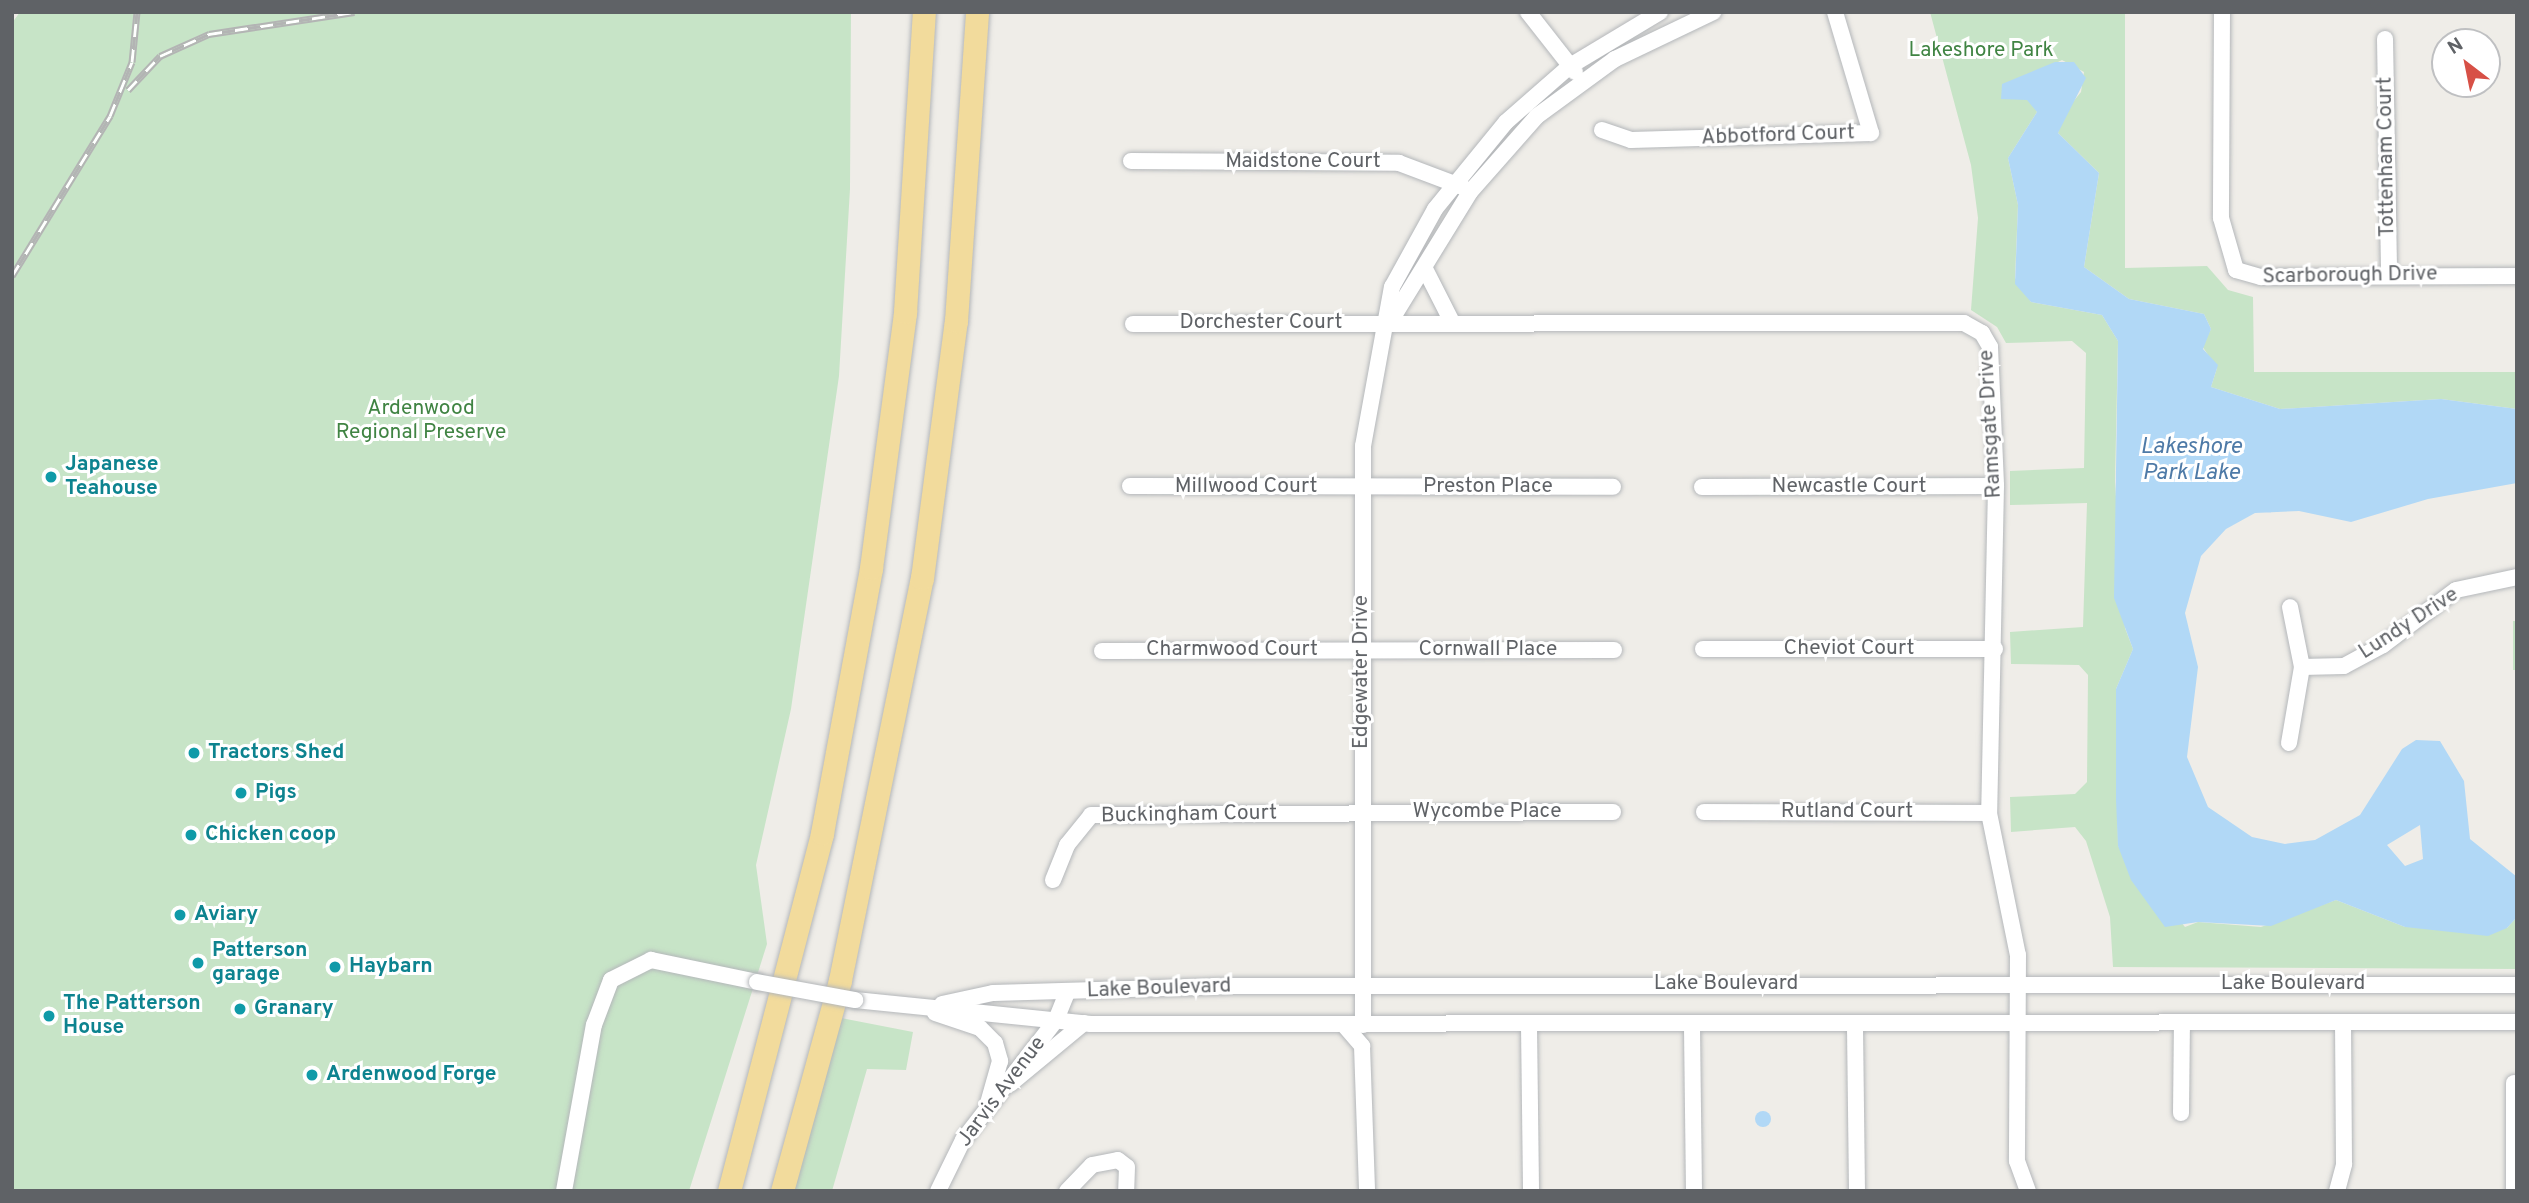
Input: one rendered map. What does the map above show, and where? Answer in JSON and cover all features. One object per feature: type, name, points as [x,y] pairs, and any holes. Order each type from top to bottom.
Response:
[{"type":"highway","points":[[729,1191],[822,833],[872,568],[905,312],[924,12]]},
{"type":"highway","points":[[782,1191],[843,967],[922,578],[956,321],[977,12]]},
{"type":"street","points":[[1528,12],[1581,79]]},
{"type":"street","name":"Edgewater Drive","points":[[1363,1025],[1362,487],[1369,404],[1390,322],[1392,287],[1456,183],[1506,122],[1570,66],[1660,12]]},
{"type":"street","name":"Edgewater Drive","points":[[1390,322],[1470,192],[1513,141],[1581,79],[1713,12]]},
{"type":"street","name":"Abbotford Court","points":[[1602,130],[1630,140],[1871,134],[1835,12]]},
{"type":"street","name":"Scarborough Drive","points":[[2222,12],[2221,218],[2236,270],[2246,277],[2517,276]]},
{"type":"street","name":"Tottenham Court","points":[[2385,39],[2389,275]]},
{"type":"street","name":"Maidstone Court","points":[[1130,161],[1399,163],[1456,183],[1470,192]]},
{"type":"street","points":[[1425,269],[1452,322]]},
{"type":"street","name":"Ramsgate Drive","points":[[1390,322],[1964,323],[1982,332],[1990,347],[1996,486],[1995,649],[1989,813],[2018,984],[2017,1161],[2028,1191]]},
{"type":"street","name":"Dorchester Court","points":[[1133,324],[1390,322]]},
{"type":"street","name":"Millwood Court","points":[[1129,486],[1362,487]]},
{"type":"street","name":"Newcastle Court","points":[[1702,487],[1996,486]]},
{"type":"street","name":"Preston Place","points":[[1362,487],[1613,487]]},
{"type":"street","name":"Lundy Drive","points":[[2302,667],[2344,666],[2383,645],[2456,590],[2517,577]]},
{"type":"street","points":[[2288,743],[2302,667],[2290,607]]},
{"type":"street","name":"Cheviot Court","points":[[1703,649],[1995,649]]},
{"type":"street","name":"Cornwall Place","points":[[1362,650],[1614,650]]},
{"type":"street","name":"Charmwood Court","points":[[1102,651],[1362,650]]},
{"type":"street","name":"Wycombe Place","points":[[1362,813],[1613,812]]},
{"type":"street","name":"Rutland Court","points":[[1704,812],[1989,813]]},
{"type":"street","name":"Buckingham Court","points":[[1054,880],[1067,845],[1091,815],[1362,813]]},
{"type":"street","name":"Lake Boulevard","points":[[564,1191],[594,1025],[611,980],[651,960],[855,1000],[937,1005],[1084,1023],[1692,1028],[2517,1023]]},
{"type":"street","name":"Lake Boulevard","points":[[937,1005],[993,993],[1362,985],[2517,985]]},
{"type":"street","name":"Jarvis Avenue","points":[[938,1191],[988,1103],[1010,1084],[1017,1065],[1056,1020],[1067,993]]},
{"type":"street","points":[[914,1004],[992,1037],[1000,1060],[988,1103]]},
{"type":"street","points":[[1010,1084],[1084,1023]]},
{"type":"street","points":[[2181,1113],[2182,1023]]},
{"type":"street","points":[[2337,1191],[2344,1164],[2343,1023]]},
{"type":"street","points":[[1344,1025],[1362,1046],[1367,1191]]},
{"type":"street","points":[[1362,1046],[1381,1025]]},
{"type":"street","points":[[1529,1025],[1531,1191]]},
{"type":"street","points":[[1855,1027],[1857,1191]]},
{"type":"street","points":[[1692,1028],[1694,1191]]},
{"type":"street","points":[[2514,1083],[2514,1191]]},
{"type":"street","points":[[1068,1191],[1093,1165],[1118,1160],[1127,1167],[1126,1191]]},
{"type":"green space","name":"Ardenwood Regional Preserve","points":[[20,12],[851,12],[850,189],[839,376],[791,709],[756,865],[767,944],[689,1191],[12,1191],[12,23]]},
{"type":"green space","name":"Lakeshore Park","points":[[1930,12],[2125,12],[2125,268],[2207,266],[2228,290],[2253,297],[2254,372],[2517,372],[2517,409],[2441,399],[2280,409],[2211,387],[2217,368],[2202,346],[2211,329],[2204,314],[2129,299],[2084,267],[2099,173],[2058,133],[2064,113],[2081,92],[2084,72],[2062,60],[2019,81],[2037,112],[2008,158],[2018,205],[2015,278],[2031,302],[2102,315],[2118,341],[2115,482],[2125,628],[2133,649],[2116,689],[2118,846],[2185,927],[2198,922],[2261,927],[2336,900],[2405,927],[2507,928],[2517,917],[2517,969],[2113,967],[2110,917],[2086,841],[2075,827],[2011,832],[2010,797],[2075,794],[2087,782],[2088,675],[2079,665],[2011,664],[2010,632],[2083,627],[2087,503],[2010,505],[2010,471],[2084,468],[2086,353],[2072,341],[2006,343],[1997,327],[1971,310],[1978,218],[1971,165]]},
{"type":"green space","points":[[2513,621],[2517,621],[2517,670],[2513,670]]},
{"type":"green space","points":[[841,1018],[913,1032],[906,1070],[867,1069],[832,1191],[794,1191]]},
{"type":"water","name":"Lakeshore Park Lake","points":[[2055,62],[2074,62],[2086,78],[2058,133],[2099,173],[2084,267],[2129,299],[2204,314],[2211,329],[2203,349],[2218,365],[2211,387],[2280,409],[2441,399],[2517,409],[2517,483],[2428,499],[2351,522],[2299,511],[2255,513],[2226,529],[2201,556],[2185,613],[2198,667],[2187,757],[2208,807],[2252,837],[2285,844],[2315,840],[2360,815],[2402,749],[2416,740],[2440,741],[2464,781],[2470,839],[2517,877],[2517,917],[2507,928],[2488,936],[2405,927],[2336,900],[2271,926],[2198,922],[2165,927],[2131,880],[2118,846],[2116,800],[2116,689],[2133,649],[2114,598],[2118,341],[2102,315],[2031,302],[2015,284],[2018,205],[2008,158],[2037,112],[2027,100],[2001,99],[2002,84]],"holes":[[[2420,825],[2423,859],[2405,866],[2387,845]]]},
{"type":"water","points":[[1763,1111],[1769,1113],[1769,1125],[1763,1127],[1757,1125],[1755,1119],[1757,1113]]},
{"type":"railway","points":[[12,276],[110,116],[132,62],[137,12]]},
{"type":"railway","points":[[128,90],[160,56],[209,34],[354,12]]},
{"type":"place","name":"Japanese Teahouse","points":[[51,477]]},
{"type":"place","name":"Tractors Shed","points":[[194,753]]},
{"type":"place","name":"Pigs","points":[[241,793]]},
{"type":"place","name":"Chicken coop","points":[[191,835]]},
{"type":"place","name":"Aviary","points":[[180,915]]},
{"type":"place","name":"Patterson garage","points":[[198,963]]},
{"type":"place","name":"Haybarn","points":[[335,967]]},
{"type":"place","name":"Granary","points":[[240,1009]]},
{"type":"place","name":"The Patterson House","points":[[49,1016]]},
{"type":"place","name":"Ardenwood Forge","points":[[312,1075]]}]
